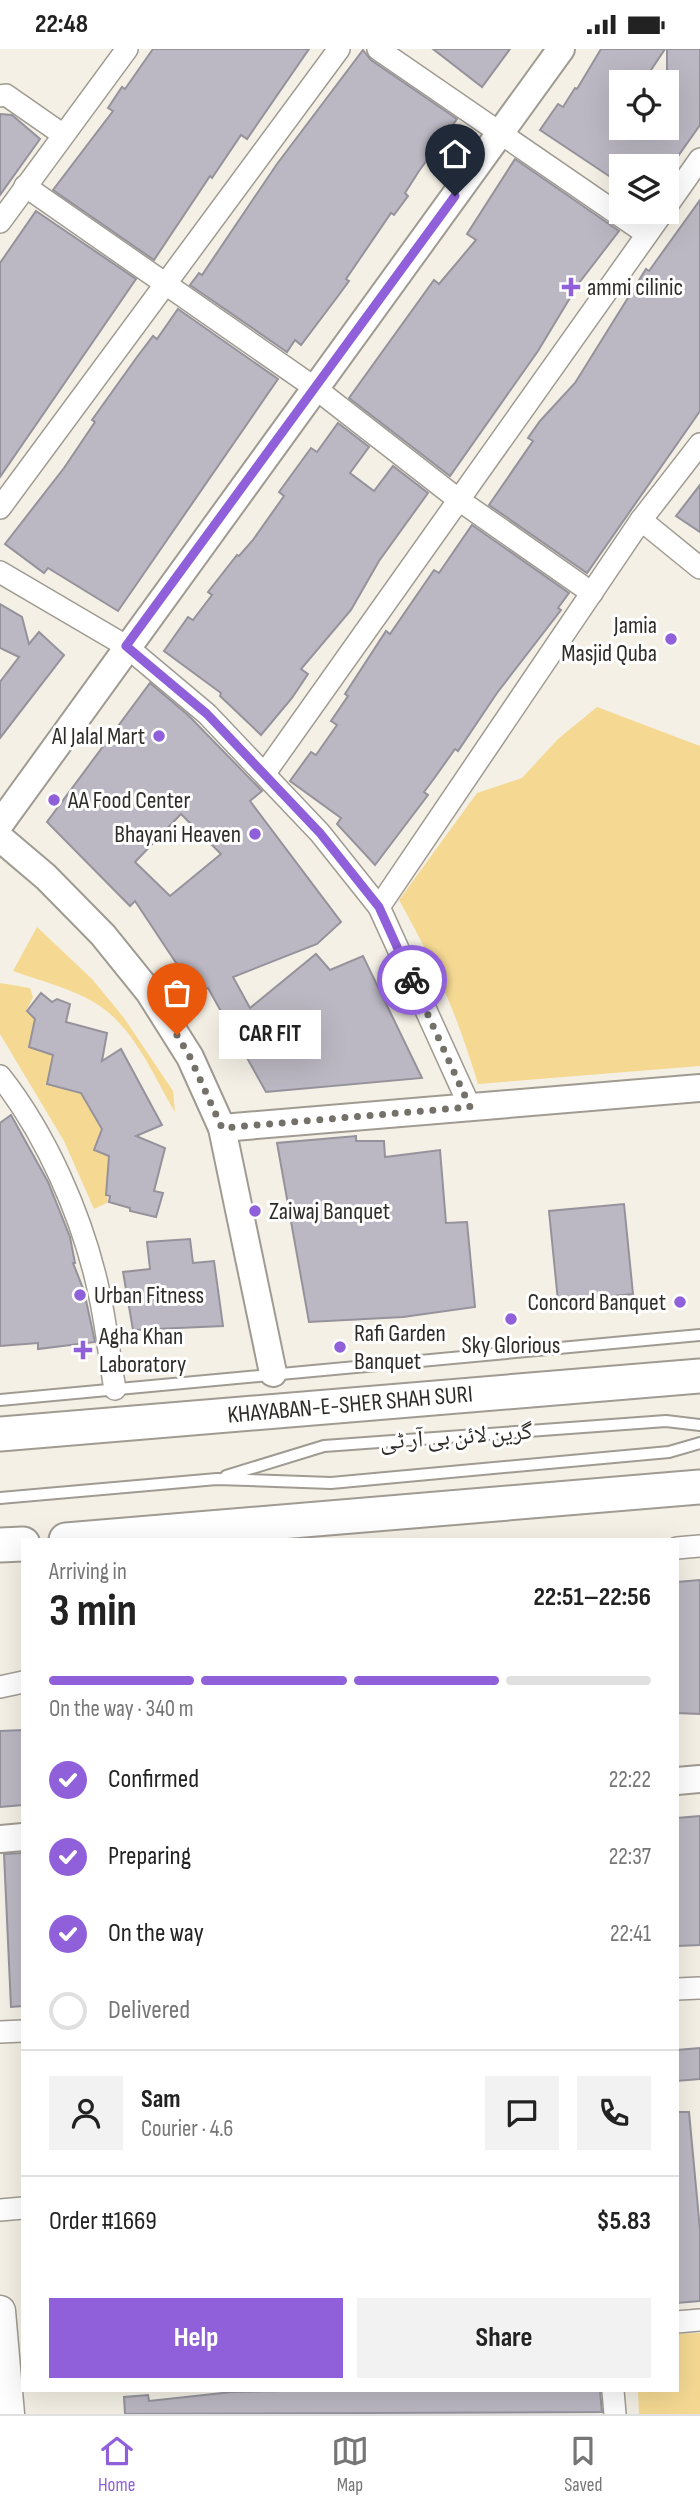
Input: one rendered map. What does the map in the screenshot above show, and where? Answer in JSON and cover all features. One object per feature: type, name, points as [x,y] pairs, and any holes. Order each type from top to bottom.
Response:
[{"type":"main road","name":"KHAYABAN-E-SHER SHAH SURI","points":[[0,1434],[695,1375]]},
{"type":"main road","points":[[90,1538],[699,1488]]},
{"type":"main road","points":[[0,1545],[21,1543]]},
{"type":"main road","points":[[0,2311],[14,2377],[9,2414]]},
{"type":"street","points":[[0,222],[127,49]]},
{"type":"street","points":[[0,508],[339,49]]},
{"type":"street","points":[[378,49],[647,234]]},
{"type":"street","points":[[0,824],[126,646],[561,49]]},
{"type":"street","points":[[0,96],[6,95],[62,134]]},
{"type":"street","points":[[679,190],[699,162]]},
{"type":"street","points":[[25,186],[315,388],[459,500],[592,593]]},
{"type":"street","points":[[265,773],[654,224]]},
{"type":"street","points":[[379,907],[641,520],[700,444]]},
{"type":"street","points":[[641,520],[700,568]]},
{"type":"street","points":[[0,572],[126,646],[207,714],[320,833],[379,907],[470,1107]]},
{"type":"street","points":[[0,838],[46,877],[103,935],[149,992],[190,1057],[222,1128],[273,1373]]},
{"type":"street","points":[[0,1076],[21,1102],[66,1189],[98,1287],[115,1389]]},
{"type":"street","points":[[222,1128],[700,1088]]},
{"type":"street","points":[[679,1548],[700,1546]]},
{"type":"street","points":[[0,1687],[21,1682]]},
{"type":"street","points":[[679,1781],[700,1779]]},
{"type":"street","points":[[0,1839],[21,1837]]},
{"type":"street","points":[[679,1989],[700,1988]]},
{"type":"street","points":[[0,2032],[21,2031]]},
{"type":"street","points":[[0,2210],[21,2208]]},
{"type":"street","points":[[679,2322],[700,2320]]},
{"type":"street","points":[[613,2392],[615,2414]]},
{"type":"lane","points":[[0,1400],[700,1335]]},
{"type":"lane","name":"گرین لائن بی آر ٹی","points":[[217,1479],[324,1446],[666,1421],[700,1425]]},
{"type":"lane","name":"گرین لائن بی آر ٹی","points":[[0,1498],[217,1479],[331,1483],[669,1452],[700,1443]]},
{"type":"shaded area","points":[[597,707],[700,746],[700,1066],[478,1084],[444,990],[399,900],[477,793],[522,778],[558,739]]},
{"type":"shaded area","points":[[37,927],[92,979],[124,1018],[173,1091],[175,1112],[135,1043],[116,1019],[94,1002],[13,971]]},
{"type":"shaded area","points":[[0,983],[30,988],[33,997],[26,1011],[35,1019],[29,1047],[53,1055],[47,1084],[86,1094],[85,1100],[102,1130],[94,1150],[109,1156],[106,1195],[109,1202],[94,1209],[64,1141],[0,1034]]},
{"type":"shaded area","points":[[700,2333],[700,2414],[639,2414],[638,2392],[679,2392],[679,2334]]},
{"type":"building","points":[[153,49],[309,49],[247,139],[241,135],[212,178],[210,176],[154,260],[53,190],[113,111],[108,108],[122,87],[125,89]]},
{"type":"building","points":[[433,49],[510,49],[482,87]]},
{"type":"building","points":[[601,49],[665,49],[651,70],[609,70],[609,140],[679,140],[679,70],[667,70],[667,49],[700,49],[700,125],[679,155],[609,154],[609,176],[540,130],[558,104],[563,107],[575,88],[577,89]]},
{"type":"building","points":[[363,50],[371,60],[457,119],[405,193],[408,196],[394,215],[391,213],[346,279],[349,281],[301,345],[295,340],[287,352],[190,285],[199,273],[202,275],[277,164]]},
{"type":"building","points":[[0,114],[12,115],[40,139],[0,195]]},
{"type":"building","points":[[515,159],[619,231],[579,283],[538,351],[450,476],[349,398],[434,280],[439,284],[476,240],[467,234]]},
{"type":"building","points":[[700,200],[700,411],[587,573],[489,505],[533,441],[528,438],[575,383],[646,269],[649,271]]},
{"type":"building","points":[[36,211],[136,279],[0,477],[0,263]]},
{"type":"building","points":[[178,309],[278,379],[118,611],[48,568],[44,573],[5,544],[64,468],[95,422],[92,420],[137,357],[153,336],[157,339]]},
{"type":"building","points":[[338,423],[369,447],[350,473],[374,491],[393,466],[428,493],[379,561],[351,610],[301,669],[308,674],[261,735],[220,696],[221,693],[164,651],[188,617],[193,620],[212,595],[208,592],[237,555],[253,540],[284,496],[279,492],[311,448],[317,452]]},
{"type":"building","points":[[700,485],[700,532],[676,516]]},
{"type":"building","points":[[472,525],[569,593],[558,608],[561,610],[497,693],[458,751],[455,749],[424,792],[428,795],[375,865],[337,824],[341,818],[290,781],[311,752],[316,755],[337,725],[331,721],[348,696],[345,694],[386,631],[390,634],[434,570],[439,573]]},
{"type":"building","points":[[0,604],[22,617],[29,644],[39,632],[64,655],[0,738],[0,682],[19,657],[0,648]]},
{"type":"building","points":[[150,683],[188,715],[262,791],[250,801],[341,922],[317,944],[233,977],[250,1008],[316,954],[330,970],[363,956],[422,1078],[266,1092],[208,988],[196,993],[135,901],[130,906],[47,822]],"holes":[[[181,814],[221,854],[170,896],[135,862]]]},
{"type":"building","points":[[41,993],[52,1002],[57,999],[70,1004],[66,1022],[107,1033],[102,1061],[121,1049],[162,1125],[136,1136],[165,1148],[154,1191],[163,1193],[156,1217],[130,1211],[130,1208],[109,1202],[110,1196],[106,1195],[109,1156],[94,1150],[102,1129],[81,1093],[47,1084],[53,1055],[29,1047],[35,1019],[27,1011]]},
{"type":"building","points":[[11,1115],[48,1182],[70,1237],[73,1263],[84,1291],[95,1342],[38,1349],[38,1343],[0,1346],[0,1123]]},
{"type":"building","points":[[356,1136],[356,1141],[384,1141],[385,1157],[440,1150],[446,1223],[467,1222],[475,1307],[403,1317],[309,1322],[277,1143]]},
{"type":"building","points":[[624,1204],[633,1294],[558,1301],[549,1211]]},
{"type":"building","points":[[190,1239],[193,1263],[214,1261],[223,1326],[133,1330],[123,1272],[150,1269],[147,1242]]},
{"type":"building","points":[[700,1580],[700,1714],[679,1713],[679,1582]]},
{"type":"building","points":[[21,1730],[21,1805],[0,1807],[0,1731]]},
{"type":"building","points":[[700,1816],[700,1945],[679,1946],[679,1818]]},
{"type":"building","points":[[21,1853],[21,2006],[11,2007],[4,1854]]},
{"type":"building","points":[[700,2048],[700,2079],[679,2081],[679,2050]]},
{"type":"building","points":[[679,2112],[689,2112],[700,2230],[700,2301],[679,2303]]},
{"type":"building","points":[[232,2392],[600,2392],[602,2412],[125,2414],[124,2397],[148,2395],[149,2401]]},
{"type":"way so far","points":[[177,1035],[190,1057],[222,1128],[470,1107],[412,980]]},
{"type":"place","name":"ammi cilinic","points":[[571,287]]},
{"type":"place","name":"Jamia Masjid Quba","points":[[671,639]]},
{"type":"place","name":"Al Jalal Mart","points":[[159,736]]},
{"type":"place","name":"AA Food Center","points":[[54,800]]},
{"type":"place","name":"Bhayani Heaven","points":[[255,834]]},
{"type":"place","name":"CAR FIT","points":[[177,1035]]},
{"type":"place","name":"Zaiwaj Banquet","points":[[255,1211]]},
{"type":"place","name":"Urban Fitness","points":[[80,1295]]},
{"type":"place","name":"Concord Banquet","points":[[680,1302]]},
{"type":"place","name":"Sky Glorious","points":[[511,1319]]},
{"type":"place","name":"Rafi Garden Banquet","points":[[340,1347]]},
{"type":"place","name":"Agha Khan Laboratory","points":[[83,1350]]},
{"type":"route","points":[[412,980],[379,907],[320,833],[207,714],[126,646],[455,196]]}]
